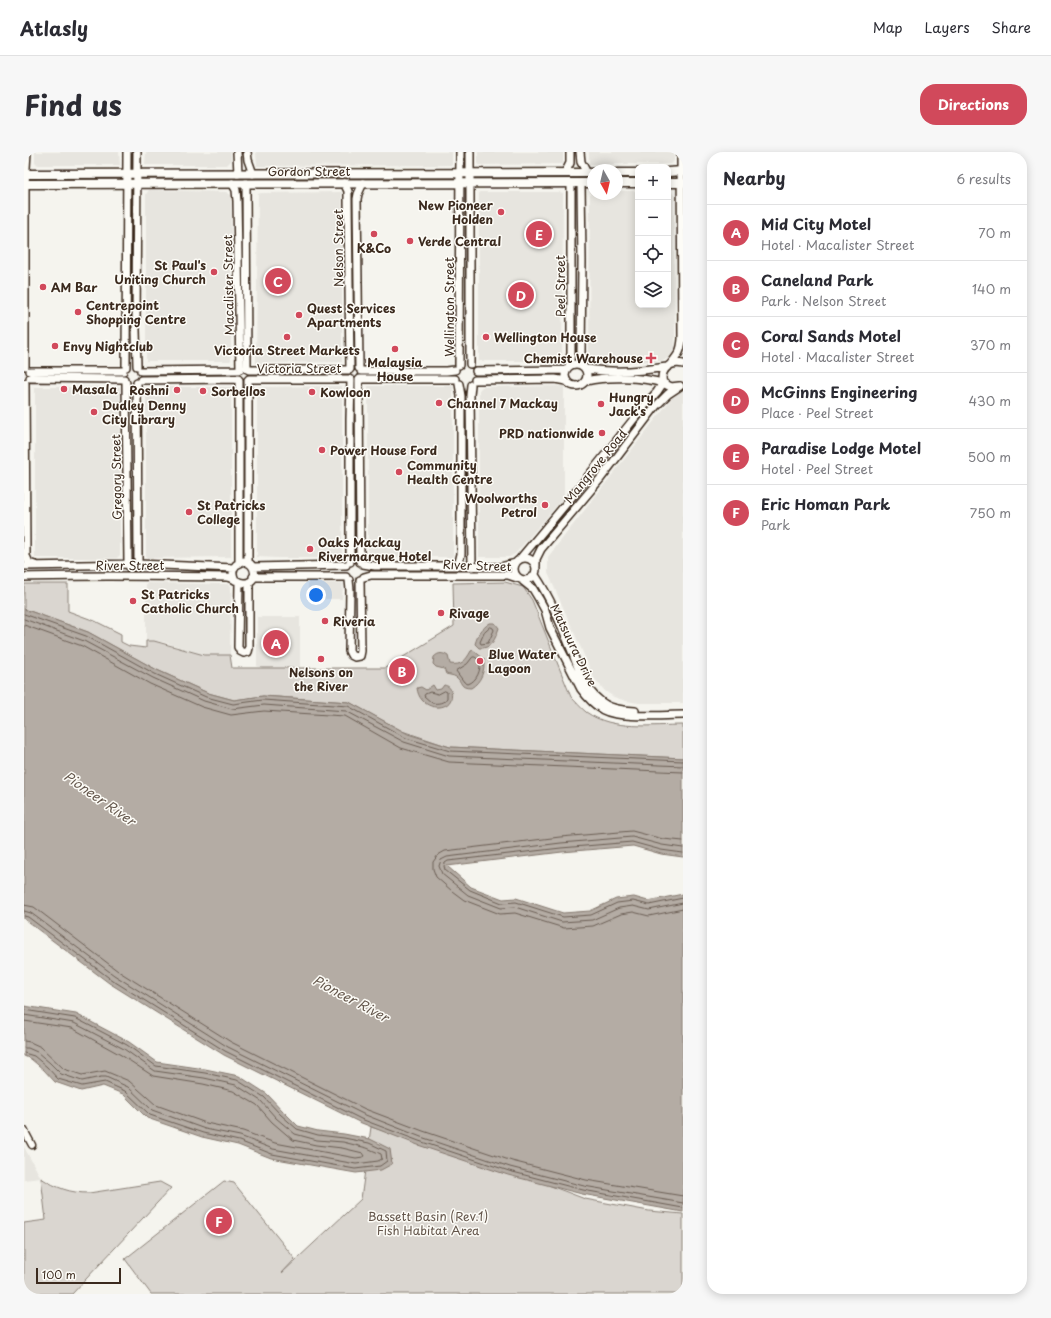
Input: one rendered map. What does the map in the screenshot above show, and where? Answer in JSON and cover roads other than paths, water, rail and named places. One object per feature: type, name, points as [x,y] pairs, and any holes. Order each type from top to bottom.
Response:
[{"type":"main road","points":[[671,172],[682,171]]},
{"type":"main road","points":[[552,173],[557,177],[572,178],[581,183]]},
{"type":"main road","name":"Gordon Street","points":[[25,174],[587,173]]},
{"type":"main road","points":[[623,173],[635,173]]},
{"type":"main road","points":[[206,174],[217,178],[238,178],[246,183]]},
{"type":"main road","points":[[238,174],[247,179],[274,180],[286,183]]},
{"type":"main road","name":"Gordon Street","points":[[25,184],[587,183]]},
{"type":"main road","points":[[623,183],[635,183]]},
{"type":"main road","points":[[671,183],[682,183]]},
{"type":"street","points":[[27,152],[25,174],[27,375],[25,420],[26,557],[30,564],[38,566]]},
{"type":"street","points":[[125,381],[127,152]]},
{"type":"street","points":[[137,152],[136,330],[139,382]]},
{"type":"street","name":"Wellington Street","points":[[457,368],[460,152]]},
{"type":"street","name":"Wellington Street","points":[[470,152],[470,364]]},
{"type":"street","points":[[565,173],[570,163],[570,152]]},
{"type":"street","points":[[580,152],[581,162],[587,169]]},
{"type":"street","points":[[663,383],[662,375],[664,370],[679,354],[682,338],[681,152]]},
{"type":"street","points":[[237,153],[241,161],[244,161],[247,153]]},
{"type":"street","points":[[237,153],[238,174]]},
{"type":"street","points":[[247,153],[253,174]]},
{"type":"street","name":"Macalister Street","points":[[232,183],[236,190],[237,201],[244,370]]},
{"type":"street","name":"Macalister Street","points":[[244,370],[246,183]]},
{"type":"street","name":"Nelson Street","points":[[344,183],[347,190],[348,199],[349,369]]},
{"type":"street","name":"Peel Street","points":[[568,368],[571,346],[571,183]]},
{"type":"street","name":"Peel Street","points":[[581,183],[581,353],[584,367]]},
{"type":"street","name":"Nelson Street","points":[[360,370],[357,199],[363,184]]},
{"type":"street","name":"Nelson Street","points":[[348,199],[354,195],[357,199]]},
{"type":"street","points":[[237,201],[240,196],[242,196],[246,201]]},
{"type":"street","points":[[476,372],[568,368],[576,363],[596,370],[646,370],[668,366],[676,362],[683,364]]},
{"type":"street","points":[[360,370],[362,375],[360,379],[362,563],[366,571],[362,579],[361,651],[360,656],[355,657],[351,655],[349,651],[350,590],[344,571],[348,564],[350,380],[347,375],[349,369],[354,367],[360,370],[446,371],[457,368],[463,364],[470,364],[473,366],[476,372],[470,403],[472,567]]},
{"type":"street","points":[[27,375],[125,369],[132,365],[139,369]]},
{"type":"street","points":[[584,367],[588,375],[586,381]]},
{"type":"street","points":[[457,368],[454,373],[460,396],[461,554],[458,566]]},
{"type":"street","points":[[566,380],[565,375],[568,368]]},
{"type":"street","name":"Victoria Street","points":[[139,369],[349,369]]},
{"type":"street","points":[[244,370],[250,374],[248,380],[251,565],[254,570],[251,579],[248,616],[249,648],[248,652],[244,653],[240,651],[238,647],[237,581],[233,574],[236,565],[239,379],[237,375],[244,370]]},
{"type":"street","points":[[27,375],[125,381],[132,385],[139,382],[248,380]]},
{"type":"street","points":[[350,380],[457,382],[466,386],[473,382],[555,379],[566,380],[575,386],[586,381],[601,378],[644,379],[663,383],[671,387],[681,385]]},
{"type":"street","name":"Victoria Street","points":[[248,380],[350,380]]},
{"type":"street","name":"Gregory Street","points":[[125,381],[128,564],[132,575]]},
{"type":"street","name":"Gregory Street","points":[[132,575],[138,564],[139,382]]},
{"type":"street","name":"Mangrove Road","points":[[517,561],[574,495],[645,405],[658,392],[663,383]]},
{"type":"street","name":"Mangrove Road","points":[[536,566],[536,559],[541,549],[601,478],[659,403],[681,385]]},
{"type":"street","points":[[128,548],[133,551],[138,547]]},
{"type":"street","points":[[522,558],[529,559],[534,563],[536,566],[535,575],[530,580],[520,579],[514,572],[517,561],[522,558]]},
{"type":"street","points":[[236,565],[244,561],[251,565],[348,564],[353,561],[362,563]]},
{"type":"street","name":"River Street","points":[[362,563],[375,566],[500,567],[517,561]]},
{"type":"street","name":"River Street","points":[[24,566],[138,564],[212,568],[236,565]]},
{"type":"street","name":"River Street","points":[[24,577],[132,575],[229,577],[237,581]]},
{"type":"street","name":"River Street","points":[[362,579],[371,576],[508,575],[520,579]]},
{"type":"street","name":"Matsuura Drive","points":[[535,575],[545,592],[586,686],[598,699],[617,710],[683,711]]},
{"type":"street","points":[[237,581],[246,583],[251,579],[347,578],[354,582],[362,579]]},
{"type":"street","name":"Matsuura Drive","points":[[520,579],[533,589],[537,595],[545,610],[550,628],[580,689],[595,705],[610,713],[623,715],[683,715]]},
{"type":"street","points":[[238,615],[248,616]]},
{"type":"street","points":[[24,1130],[32,1145]]},
{"type":"water","name":"Pioneer River","points":[[24,609],[88,632],[157,670],[208,693],[234,700],[263,696],[349,702],[408,734],[450,747],[683,758],[683,857],[661,854],[633,846],[562,852],[447,866],[471,887],[503,899],[516,898],[563,913],[590,911],[616,899],[634,897],[648,901],[683,894],[683,1212],[582,1194],[508,1175],[418,1145],[359,1122],[224,1055],[109,983],[24,919]]},
{"type":"water","points":[[490,623],[495,623],[499,628],[496,636],[490,645],[479,648],[475,644],[477,637],[484,627]]},
{"type":"water","points":[[473,650],[484,659],[484,663],[483,672],[480,679],[471,688],[463,686],[456,677],[446,674],[444,669],[436,667],[433,664],[434,657],[438,654],[448,656],[450,664],[461,663]]},
{"type":"water","points":[[433,685],[436,690],[441,689],[444,685],[448,686],[451,691],[449,703],[444,706],[437,707],[431,706],[424,702],[417,688],[421,687],[426,690]]},
{"type":"water","points":[[24,1006],[76,1014],[129,1042],[157,1062],[239,1076],[267,1094],[298,1126],[318,1131],[370,1139],[390,1149],[392,1164],[381,1170],[356,1173],[271,1158],[238,1145],[202,1137],[147,1118],[123,1094],[103,1086],[81,1091],[55,1082],[31,1059],[24,1056]]},
{"type":"place","name":"New Pioneer Holden","points":[[501,212]]},
{"type":"place","name":"K&Co","points":[[374,234]]},
{"type":"place","name":"Paradise Lodge Motel","points":[[539,234]]},
{"type":"place","name":"Verde Central","points":[[410,241]]},
{"type":"place","name":"St Paul's Uniting Church","points":[[214,272]]},
{"type":"place","name":"Coral Sands Motel","points":[[278,281]]},
{"type":"place","name":"AM Bar","points":[[43,287]]},
{"type":"place","name":"McGinns Engineering","points":[[521,295]]},
{"type":"place","name":"Centrepoint Shopping Centre","points":[[78,312]]},
{"type":"place","name":"Quest Services Apartments","points":[[299,315]]},
{"type":"place","name":"Victoria Street Markets","points":[[287,337]]},
{"type":"place","name":"Wellington House","points":[[486,337]]},
{"type":"place","name":"Envy Nightclub","points":[[55,346]]},
{"type":"place","name":"Malaysia House","points":[[395,349]]},
{"type":"place","name":"Chemist Warehouse","points":[[651,358]]},
{"type":"place","name":"Masala","points":[[64,389]]},
{"type":"place","name":"Roshni","points":[[177,390]]},
{"type":"place","name":"Sorbellos","points":[[203,391]]},
{"type":"place","name":"Kowloon","points":[[312,392]]},
{"type":"place","name":"Channel 7 Mackay","points":[[439,403]]},
{"type":"place","name":"Hungry Jack's","points":[[601,404]]},
{"type":"place","name":"Dudley Denny City Library","points":[[94,412]]},
{"type":"place","name":"PRD nationwide","points":[[602,433]]},
{"type":"place","name":"Power House Ford","points":[[322,450]]},
{"type":"place","name":"Community Health Centre","points":[[399,472]]},
{"type":"place","name":"Woolworths Petrol","points":[[545,505]]},
{"type":"place","name":"St Patricks College","points":[[189,512]]},
{"type":"place","name":"Oaks Mackay Rivermarque Hotel","points":[[310,549]]},
{"type":"place","name":"St Patricks Catholic Church","points":[[133,601]]},
{"type":"place","name":"Rivage","points":[[441,613]]},
{"type":"place","name":"Riveria","points":[[325,621]]},
{"type":"place","name":"Mid City Motel","points":[[276,643]]},
{"type":"place","name":"Nelsons on the River","points":[[321,659]]},
{"type":"place","name":"Blue Water Lagoon","points":[[480,661]]},
{"type":"place","name":"Caneland Park","points":[[402,671]]},
{"type":"place","name":"Eric Homan Park","points":[[219,1221]]},
{"type":"park label","name":"Bassett Basin (Rev.1) Fish Habitat Area","points":[[428,1223]]}]
